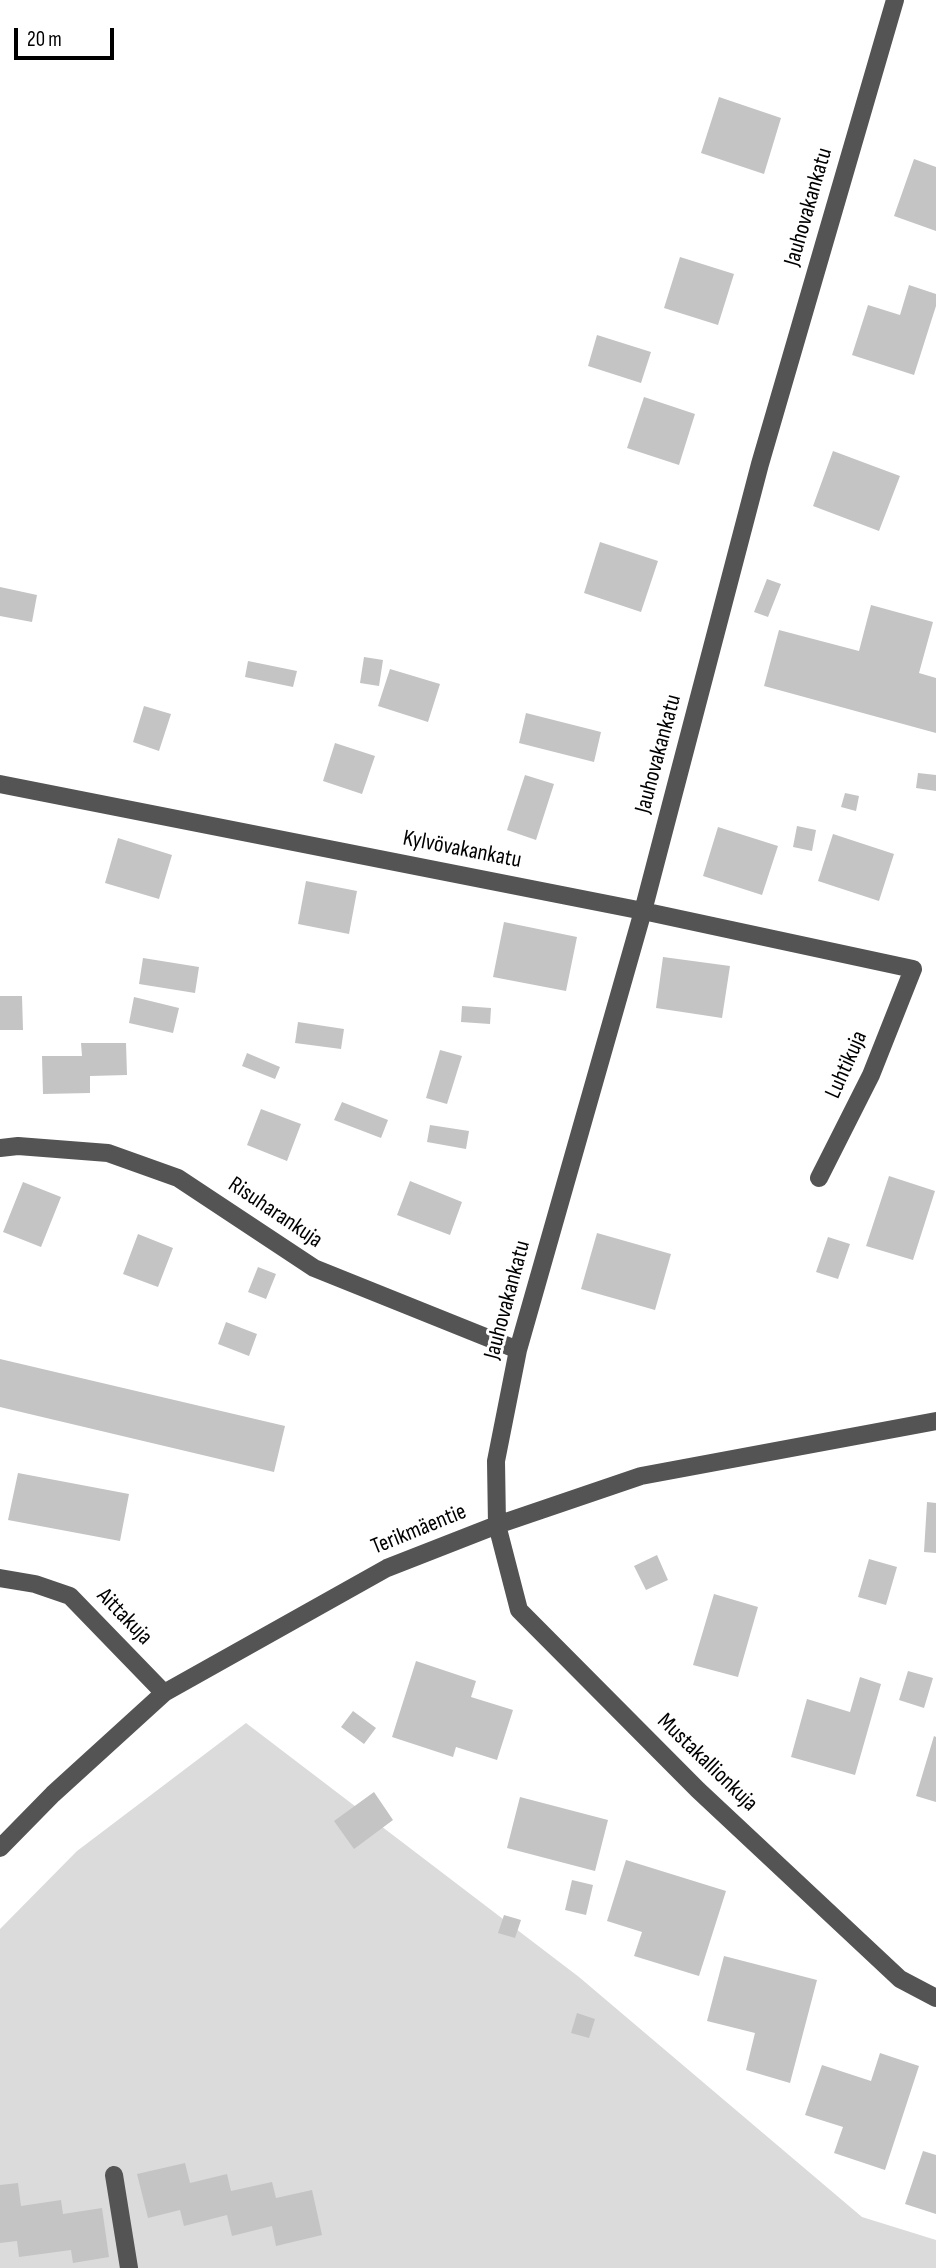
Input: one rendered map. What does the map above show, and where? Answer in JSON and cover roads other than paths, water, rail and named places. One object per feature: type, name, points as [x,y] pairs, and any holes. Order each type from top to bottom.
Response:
[{"type":"street","name":"Jauhovakankatu","points":[[497,1525],[496,1461],[518,1350],[643,911],[760,464],[895,0]]},
{"type":"street","name":"Kylvövakankatu","points":[[0,784],[643,911],[913,969]]},
{"type":"street","name":"Luhtikuja","points":[[819,1178],[872,1075],[913,969]]},
{"type":"street","name":"Risuharankuja","points":[[0,1148],[18,1146],[108,1153],[178,1178],[314,1268],[518,1350]]},
{"type":"street","name":"Terikmäentie","points":[[0,1848],[53,1794],[164,1693],[387,1568],[497,1525],[641,1476],[936,1421]]},
{"type":"street","name":"Mustakallionkuja","points":[[497,1525],[519,1610],[698,1790],[900,1979],[936,1998]]},
{"type":"street","name":"Aittakuja","points":[[0,1578],[36,1584],[70,1597],[164,1693]]},
{"type":"street","points":[[114,2175],[129,2268]]}]
